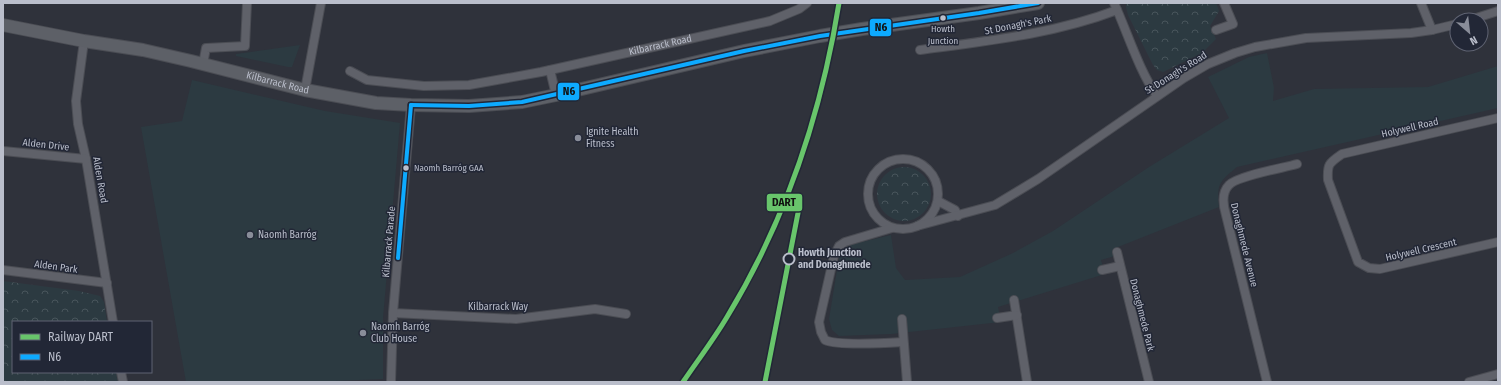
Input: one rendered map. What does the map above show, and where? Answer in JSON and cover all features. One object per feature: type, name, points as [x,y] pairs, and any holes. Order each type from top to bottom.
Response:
[{"type":"main road","name":"Kilbarrack Road","points":[[3,26],[143,50],[305,90],[376,103],[469,106],[522,102],[744,51],[820,36],[1038,3]]},
{"type":"street","points":[[203,64],[206,48],[245,46],[247,3]]},
{"type":"street","points":[[305,90],[321,3]]},
{"type":"street","name":"Kilbarrack Road","points":[[350,71],[367,80],[424,86],[469,85],[550,70],[770,21],[799,10],[807,3]]},
{"type":"street","points":[[1216,30],[1233,24],[1224,3]]},
{"type":"street","points":[[1421,3],[1432,30]]},
{"type":"street","name":"St Donagh's Park","points":[[920,50],[1005,39],[1079,23],[1115,6],[1144,74],[1157,96]]},
{"type":"street","name":"St Donagh's Road","points":[[903,342],[845,343],[828,342],[824,340],[819,322],[822,305],[834,256],[839,246],[845,242],[892,228],[905,229],[995,205],[1038,179],[1157,96],[1208,64],[1255,47],[1306,38],[1411,33],[1449,26]]},
{"type":"street","name":"Alden Road","points":[[84,41],[76,101],[78,124],[86,158],[113,321]]},
{"type":"street","points":[[550,70],[556,95]]},
{"type":"street","name":"Kilbarrack Parade","points":[[391,382],[393,313],[411,105]]},
{"type":"street","name":"Holywell Road","points":[[1330,163],[1342,154],[1498,118]]},
{"type":"street","name":"Alden Drive","points":[[3,151],[86,158]]},
{"type":"street","points":[[892,228],[882,223],[874,214],[869,204],[868,192],[870,181],[876,171],[885,164],[896,160],[908,159],[919,162],[928,169],[935,178],[939,189],[938,201],[934,212],[926,221],[917,226]]},
{"type":"street","name":"Holywell Crescent","points":[[1330,163],[1327,167],[1328,180],[1349,240],[1358,262],[1369,268],[1380,269],[1498,242]]},
{"type":"street","name":"Donaghmede Avenue","points":[[1267,382],[1222,198],[1228,186],[1237,179],[1297,164]]},
{"type":"street","points":[[938,201],[955,210],[958,216]]},
{"type":"street","name":"Donaghmede Park","points":[[1117,252],[1149,382]]},
{"type":"street","points":[[1102,270],[1120,266]]},
{"type":"street","name":"Alden Park","points":[[3,270],[107,284]]},
{"type":"street","points":[[1014,300],[1027,382]]},
{"type":"street","name":"Kilbarrack Way","points":[[393,313],[516,319],[595,309],[626,314]]},
{"type":"street","points":[[997,318],[1017,315]]},
{"type":"street","points":[[902,319],[908,382]]},
{"type":"street","points":[[1473,382],[1498,374]]},
{"type":"green space","points":[[1126,3],[1216,3],[1219,11],[1210,26],[1216,39],[1202,53],[1163,72],[1157,70],[1153,65],[1128,15]]},
{"type":"green space","points":[[300,45],[292,67],[236,56],[236,54]]},
{"type":"green space","points":[[1267,53],[1274,88],[1273,101],[1314,89],[1428,87],[1498,66],[1498,108],[1237,167],[1220,184],[1218,193],[1219,207],[1118,247],[1115,256],[1101,260],[1105,274],[998,307],[1001,322],[891,334],[839,336],[832,330],[829,319],[839,258],[849,245],[891,235],[896,268],[905,280],[960,277],[1013,253],[1053,231],[1149,167],[1229,118],[1208,77],[1249,57]]},
{"type":"green space","name":"Naomh Barróg GAA","points":[[192,80],[325,111],[400,123],[383,318],[383,379],[312,382],[186,382],[141,127],[182,121]]},
{"type":"green space","points":[[899,167],[909,167],[919,171],[927,179],[931,189],[931,199],[927,209],[919,217],[909,221],[899,221],[889,217],[881,209],[877,199],[877,189],[881,179],[889,171]]},
{"type":"green space","points":[[3,281],[79,291],[100,296],[104,302],[107,321],[12,321],[12,373],[116,373],[118,382],[3,382]]},
{"type":"rail line","name":"DART","points":[[683,382],[722,325],[748,280],[784,205],[811,126],[822,86],[839,3]]},
{"type":"rail line","name":"DART","points":[[765,382],[798,213]]},
{"type":"transit line","name":"N6","points":[[411,105],[469,106],[522,102],[744,51],[820,36],[1038,3]]},
{"type":"transit line","name":"N6","points":[[398,258],[411,105]]},
{"type":"place","name":"Howth Junction","points":[[943,18]]},
{"type":"place","name":"Ignite Health Fitness","points":[[578,138]]},
{"type":"place","name":"Naomh Barróg GAA","points":[[406,168]]},
{"type":"place","name":"Naomh Barróg","points":[[250,235]]},
{"type":"place","name":"Howth Junction and Donaghmede","points":[[789,259]]},
{"type":"place","name":"Naomh Barróg Club House","points":[[363,333]]}]
